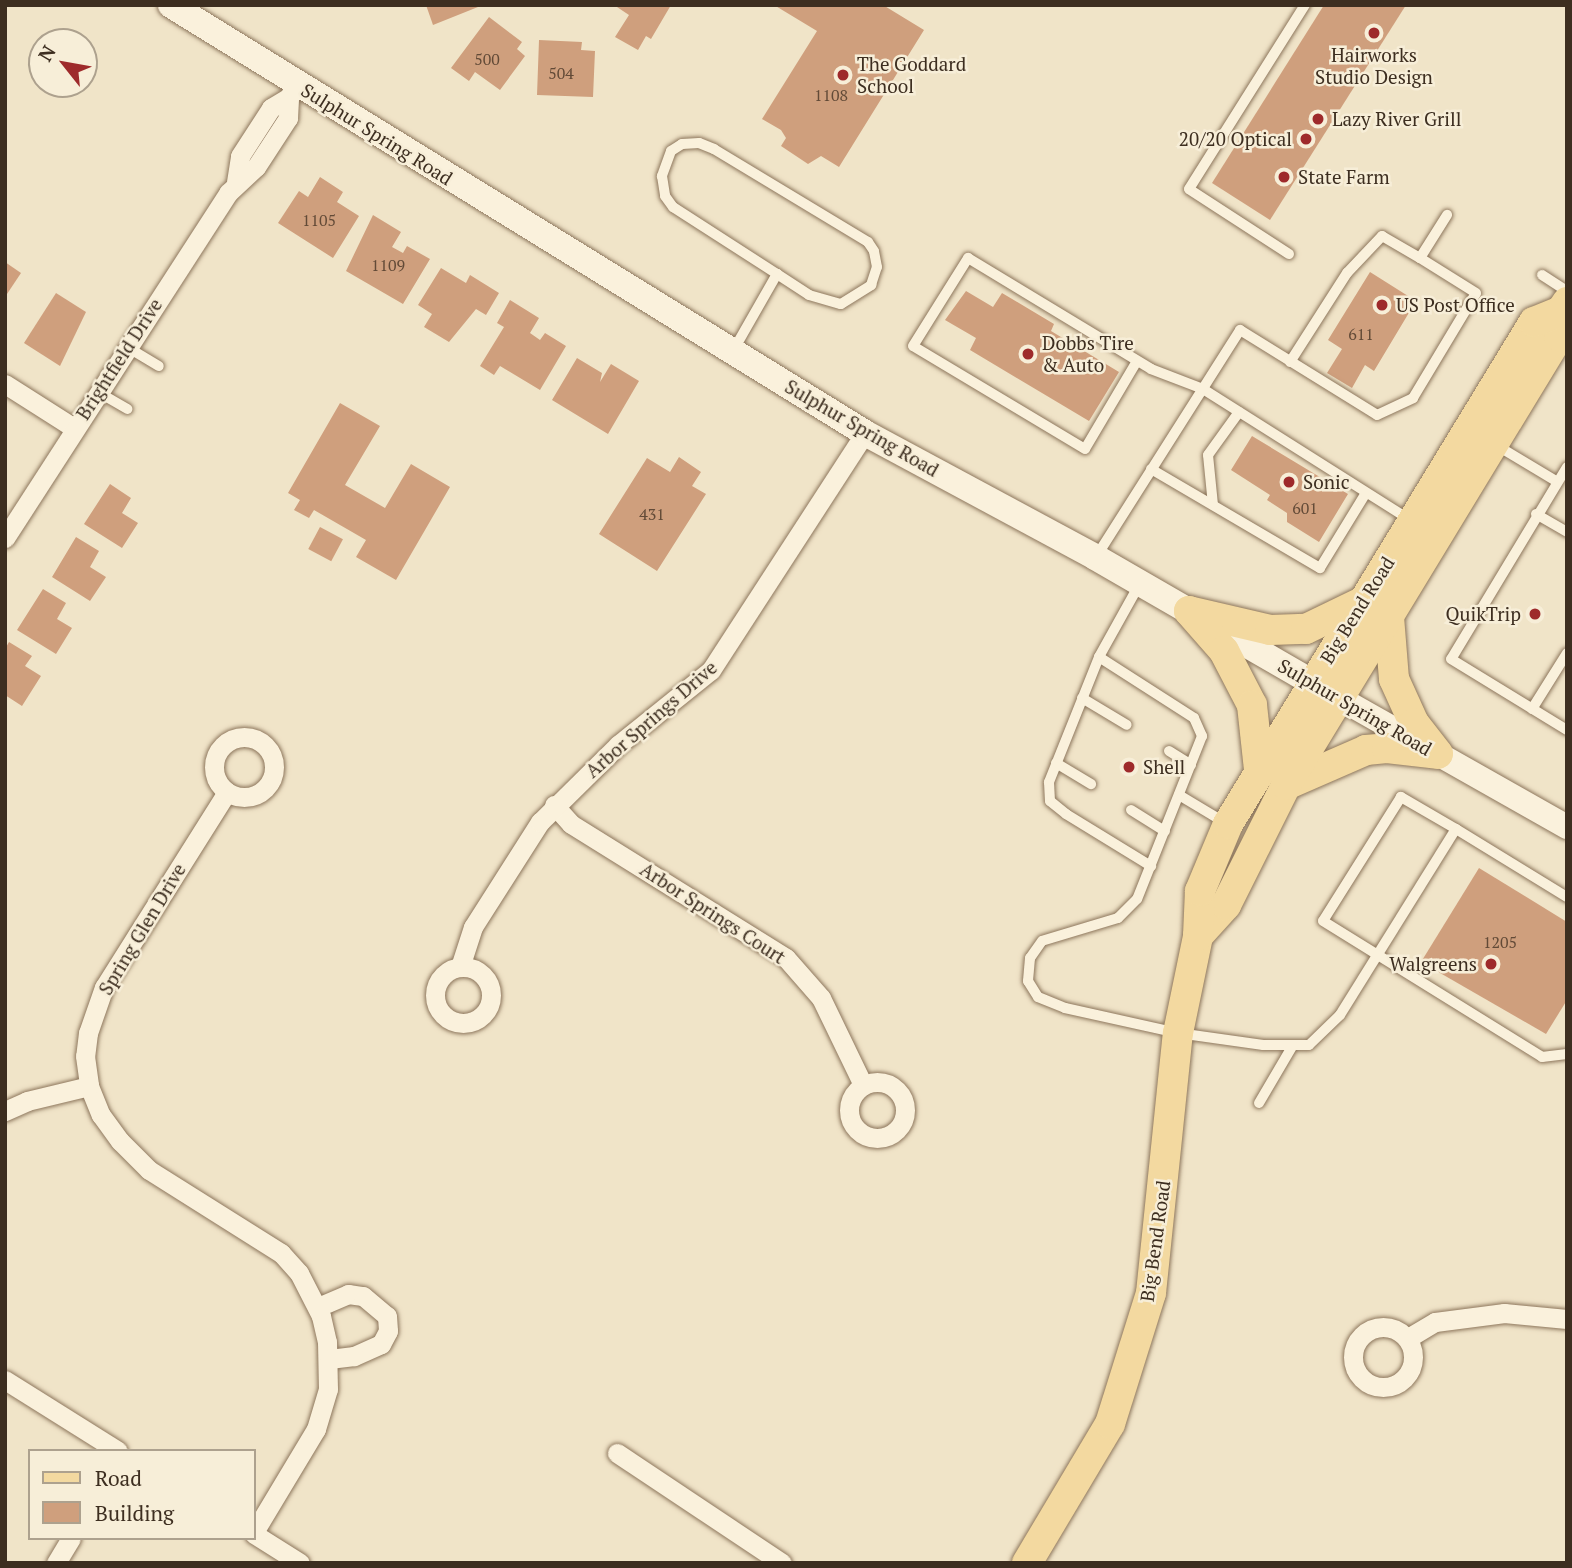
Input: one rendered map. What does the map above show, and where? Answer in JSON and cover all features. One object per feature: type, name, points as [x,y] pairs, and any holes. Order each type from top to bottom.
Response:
[{"type":"main road","name":"Sulphur Spring Road","points":[[171,5],[293,91],[733,351],[865,433],[1095,557],[1339,698]]},
{"type":"main road","name":"Big Bend Road","points":[[1198,936],[1226,905],[1286,786],[1559,336],[1565,302]]},
{"type":"main road","name":"Big Bend Road","points":[[1027,1563],[1110,1424],[1151,1293],[1178,1033],[1198,936],[1200,891],[1228,824],[1312,682],[1534,323],[1565,302]]},
{"type":"main road","points":[[1189,611],[1270,630],[1306,629],[1363,601]]},
{"type":"main road","points":[[1189,611],[1224,651],[1252,705],[1259,769]]},
{"type":"main road","points":[[1389,617],[1394,679],[1415,723],[1438,754]]},
{"type":"main road","points":[[1286,786],[1366,750],[1387,748],[1438,754]]},
{"type":"street","name":"Brightfield Drive","points":[[5,538],[97,392],[236,182],[256,167],[288,118],[293,91]]},
{"type":"street","points":[[5,384],[74,428]]},
{"type":"street","name":"Arbor Springs Drive","points":[[460,967],[473,927],[554,805],[618,745],[711,670],[865,433]]},
{"type":"street","name":"Sulphur Spring Road","points":[[1339,698],[1567,827]]},
{"type":"street","name":"Spring Glen Drive","points":[[227,792],[104,987],[88,1033],[89,1086],[101,1115],[149,1170],[281,1253],[318,1307],[329,1359],[328,1389],[317,1429],[256,1530]]},
{"type":"street","name":"Arbor Springs Court","points":[[554,805],[571,824],[762,942],[804,975],[821,998],[863,1085]]},
{"type":"street","points":[[5,1111],[89,1086]]},
{"type":"street","points":[[318,1307],[348,1294],[363,1296],[387,1316],[387,1331],[380,1344],[354,1356],[329,1359]]},
{"type":"street","points":[[1408,1338],[1435,1322],[1504,1313],[1567,1319]]},
{"type":"street","points":[[5,1380],[115,1449]]},
{"type":"street","points":[[617,1453],[782,1563]]},
{"type":"street","points":[[256,1534],[300,1563]]},
{"type":"street","points":[[56,1563],[70,1540]]},
{"type":"lane","points":[[1289,254],[1189,189],[1305,5]]},
{"type":"lane","points":[[699,143],[714,149],[868,242],[877,267],[872,285],[841,304],[809,295],[777,274],[673,207],[665,196],[662,176],[671,151],[682,144],[699,143]]},
{"type":"lane","points":[[1420,258],[1447,215]]},
{"type":"lane","points":[[1095,557],[1240,330],[1290,362],[1377,415],[1413,398],[1476,293],[1382,236],[1347,274],[1290,362]]},
{"type":"lane","points":[[1137,361],[1085,449],[914,346],[968,258],[1137,361],[1203,389],[1412,521]]},
{"type":"lane","points":[[733,351],[777,274]]},
{"type":"lane","points":[[1542,275],[1565,302]]},
{"type":"lane","points":[[127,346],[159,366]]},
{"type":"lane","points":[[97,392],[128,409]]},
{"type":"lane","points":[[1213,505],[1208,455],[1239,412]]},
{"type":"lane","points":[[1495,444],[1556,481]]},
{"type":"lane","points":[[1567,467],[1536,514],[1451,659],[1567,730]]},
{"type":"lane","points":[[1152,469],[1320,568],[1366,493]]},
{"type":"lane","points":[[1536,514],[1567,532]]},
{"type":"lane","points":[[1140,584],[1099,657],[1049,782],[1050,801],[1151,866]]},
{"type":"lane","points":[[1532,709],[1567,653]]},
{"type":"lane","points":[[1099,657],[1194,718],[1202,736],[1137,899],[1118,918],[1042,941],[1030,958],[1028,981],[1038,997],[1065,1009],[1178,1033],[1309,1045],[1340,1015],[1456,829]]},
{"type":"lane","points":[[1082,698],[1127,725]]},
{"type":"lane","points":[[1168,751],[1191,765]]},
{"type":"lane","points":[[1056,763],[1091,785]]},
{"type":"lane","points":[[1179,795],[1228,824]]},
{"type":"lane","points":[[1567,897],[1401,797],[1323,921],[1542,1057],[1567,1054]]},
{"type":"lane","points":[[1132,810],[1165,831]]},
{"type":"lane","points":[[1259,1103],[1293,1045]]},
{"type":"building","points":[[426,5],[483,5],[433,25]]},
{"type":"building","points":[[614,5],[671,5],[651,39],[646,36],[638,50],[615,37],[629,15]]},
{"type":"building","name":"The Goddard School","points":[[774,5],[883,5],[924,30],[839,167],[821,156],[808,164],[781,146],[786,138],[781,130],[762,119],[817,31]]},
{"type":"building","points":[[1324,5],[1406,5],[1270,220],[1212,183]]},
{"type":"building","points":[[489,17],[522,42],[517,49],[525,56],[500,90],[475,72],[469,81],[451,68]]},
{"type":"building","points":[[539,40],[582,42],[581,50],[595,51],[593,97],[537,95]]},
{"type":"building","points":[[320,177],[343,192],[337,202],[359,216],[333,258],[278,223],[299,191],[308,197]]},
{"type":"building","points":[[373,215],[401,232],[392,247],[403,253],[407,246],[430,259],[403,304],[346,271]]},
{"type":"building","points":[[5,262],[21,273],[5,297]]},
{"type":"building","points":[[441,268],[466,283],[470,275],[499,293],[486,315],[476,309],[449,342],[424,327],[432,314],[418,305]]},
{"type":"building","points":[[1370,272],[1416,301],[1374,371],[1365,365],[1352,388],[1327,373],[1342,349],[1328,340]]},
{"type":"building","points":[[966,291],[993,307],[1002,293],[1054,324],[1051,331],[1119,372],[1089,421],[970,350],[976,338],[945,320]]},
{"type":"building","points":[[56,293],[86,312],[60,366],[24,343]]},
{"type":"building","points":[[510,300],[539,318],[530,333],[540,340],[545,333],[566,346],[540,390],[500,366],[494,375],[480,366],[504,327],[497,323]]},
{"type":"building","points":[[577,358],[602,373],[600,382],[611,364],[639,381],[608,434],[552,400]]},
{"type":"building","points":[[340,403],[380,426],[345,485],[385,508],[411,464],[450,487],[396,580],[356,557],[366,540],[314,510],[309,518],[294,510],[300,500],[288,493]]},
{"type":"building","name":"Sonic","points":[[1252,436],[1348,494],[1319,542],[1287,522],[1287,513],[1267,500],[1270,495],[1231,470]]},
{"type":"building","points":[[679,457],[701,472],[692,486],[706,494],[657,571],[599,534],[647,458],[670,472]]},
{"type":"building","points":[[110,484],[131,498],[122,513],[138,523],[122,548],[84,524]]},
{"type":"building","points":[[320,527],[343,539],[331,561],[308,549]]},
{"type":"building","points":[[76,537],[99,551],[90,567],[106,577],[90,601],[52,577]]},
{"type":"building","points":[[43,589],[66,603],[57,619],[72,628],[56,654],[17,630]]},
{"type":"building","points":[[9,642],[32,656],[25,666],[41,676],[22,706],[5,695],[5,649]]},
{"type":"building","name":"Walgreens","points":[[1479,868],[1567,922],[1567,1000],[1546,1034],[1421,962]]},
{"type":"place","name":"Hairworks Studio Design","points":[[1374,33]]},
{"type":"place","name":"The Goddard School","points":[[843,75]]},
{"type":"place","name":"Lazy River Grill","points":[[1318,119]]},
{"type":"place","name":"20/20 Optical","points":[[1306,139]]},
{"type":"place","name":"State Farm","points":[[1284,177]]},
{"type":"place","name":"US Post Office","points":[[1382,305]]},
{"type":"place","name":"Dobbs Tire & Auto","points":[[1028,354]]},
{"type":"place","name":"Sonic","points":[[1289,482]]},
{"type":"place","name":"QuikTrip","points":[[1535,614]]},
{"type":"place","name":"Shell","points":[[1129,767]]},
{"type":"place","name":"Walgreens","points":[[1491,964]]}]
